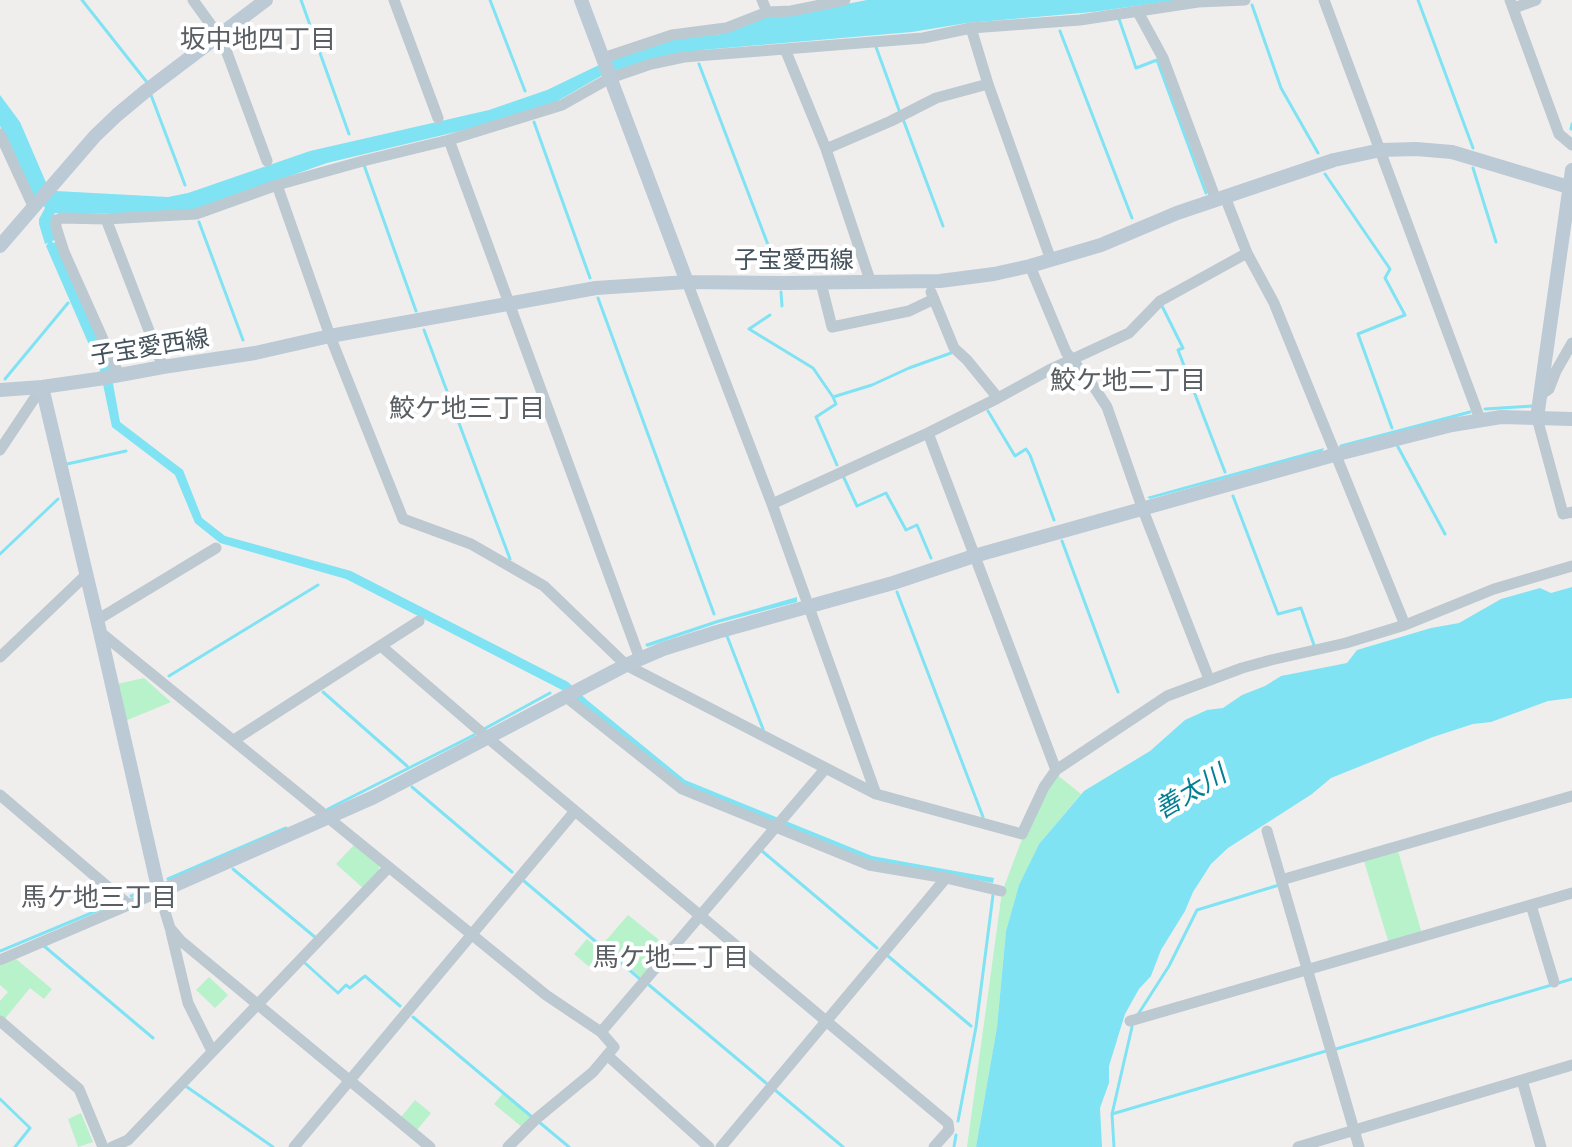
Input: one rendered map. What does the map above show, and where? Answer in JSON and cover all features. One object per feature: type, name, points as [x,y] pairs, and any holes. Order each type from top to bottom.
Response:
[{"type":"street","points":[[193,0],[219,36],[267,161]]},
{"type":"street","points":[[0,246],[95,136],[117,115],[266,0]]},
{"type":"street","points":[[394,0],[438,118]]},
{"type":"street","points":[[581,0],[772,504],[876,794]]},
{"type":"street","points":[[762,0],[767,12]]},
{"type":"street","points":[[603,58],[672,35],[726,28],[767,12],[791,11],[845,0]]},
{"type":"street","points":[[119,375],[64,252],[56,227],[56,220],[61,218],[196,214],[277,185],[449,140],[562,105],[609,76],[684,57],[923,38],[971,28],[1080,20],[1198,2],[1245,0]]},
{"type":"street","points":[[1324,0],[1480,419]]},
{"type":"street","points":[[1536,0],[1512,4],[1559,134],[1572,145]]},
{"type":"street","points":[[1138,12],[1163,58],[1220,198],[1274,303],[1405,625]]},
{"type":"street","points":[[971,28],[1051,260]]},
{"type":"street","points":[[785,49],[826,149],[871,283]]},
{"type":"street","points":[[826,149],[936,98],[988,84]]},
{"type":"street","points":[[0,134],[33,206]]},
{"type":"street","points":[[449,140],[633,662]]},
{"type":"street","name":"子宝愛西線","points":[[0,390],[98,379],[255,353],[330,336],[596,288],[687,282],[871,283],[994,274],[1101,245],[1220,198],[1334,160],[1381,150],[1452,152],[1570,187]]},
{"type":"street","points":[[1572,170],[1537,418],[1563,514],[1572,512]]},
{"type":"street","points":[[277,185],[330,336],[403,519],[471,544],[544,586],[633,662],[876,794],[1022,834],[1044,787],[1056,770],[1167,696],[1271,660],[1346,643],[1405,625],[1494,589],[1572,566]]},
{"type":"street","points":[[106,219],[163,367]]},
{"type":"street","points":[[772,504],[928,433],[1129,333],[1165,297],[1247,253]]},
{"type":"street","points":[[1030,266],[1066,352],[1107,407],[1143,510],[1209,679]]},
{"type":"street","points":[[926,281],[954,348],[998,398]]},
{"type":"street","points":[[821,283],[832,327],[909,311],[934,299]]},
{"type":"street","points":[[1539,396],[1549,389],[1572,343]]},
{"type":"street","points":[[0,450],[42,387]]},
{"type":"street","points":[[42,387],[159,892],[188,1003],[212,1051]]},
{"type":"street","points":[[0,960],[374,797],[663,649],[893,583],[974,556],[1334,455],[1480,419],[1572,419]]},
{"type":"street","points":[[928,433],[1056,770]]},
{"type":"street","points":[[99,626],[216,548]]},
{"type":"street","points":[[0,657],[86,575]]},
{"type":"street","points":[[234,740],[419,621]]},
{"type":"street","points":[[99,626],[546,995],[601,1032],[614,1047],[593,1072],[536,1119],[508,1147]]},
{"type":"street","points":[[381,646],[948,1123],[949,1130],[934,1147]]},
{"type":"street","points":[[573,693],[682,789],[778,823],[869,865],[1001,891]]},
{"type":"street","points":[[601,1032],[826,768]]},
{"type":"street","points":[[0,795],[129,905]]},
{"type":"street","points":[[1281,880],[1572,796]]},
{"type":"street","points":[[294,1147],[575,811]]},
{"type":"street","points":[[1267,831],[1359,1147]]},
{"type":"street","points":[[112,1147],[132,1143],[212,1051],[389,867]]},
{"type":"street","points":[[721,1147],[946,878]]},
{"type":"street","points":[[1130,1021],[1572,893]]},
{"type":"street","points":[[1531,905],[1554,982]]},
{"type":"street","points":[[170,928],[181,941],[430,1147]]},
{"type":"street","points":[[0,1021],[79,1089],[103,1147]]},
{"type":"street","points":[[607,1055],[709,1147]]},
{"type":"street","points":[[1298,1147],[1572,1065]]},
{"type":"street","points":[[1522,1080],[1541,1147]]},
{"type":"street","points":[[948,1126],[963,1128]]},
{"type":"green space","points":[[144,678],[171,702],[125,721],[117,684]]},
{"type":"green space","points":[[1056,774],[1081,794],[1039,844],[1019,885],[1006,931],[997,1027],[976,1147],[967,1147],[1002,892],[1024,834]]},
{"type":"green space","points":[[354,845],[379,866],[379,872],[364,889],[336,864]]},
{"type":"green space","points":[[1398,851],[1422,934],[1389,944],[1364,861]]},
{"type":"green space","points":[[628,915],[668,947],[642,978],[602,945]]},
{"type":"green space","points":[[587,939],[605,955],[593,970],[574,954]]},
{"type":"green space","points":[[16,959],[52,989],[44,999],[30,988],[3,1021],[0,1018],[0,1001],[8,992],[0,985],[0,966]]},
{"type":"green space","points":[[209,977],[228,995],[215,1008],[196,990]]},
{"type":"green space","points":[[504,1092],[534,1117],[523,1128],[494,1104]]},
{"type":"green space","points":[[415,1100],[431,1113],[417,1130],[401,1117]]},
{"type":"green space","points":[[81,1113],[93,1142],[78,1147],[68,1119]]},
{"type":"water","points":[[867,0],[1179,0],[912,32],[702,50],[608,72],[554,103],[464,130],[327,163],[196,209],[159,214],[55,213],[51,220],[55,240],[52,241],[56,242],[110,367],[120,422],[183,470],[202,518],[225,536],[351,571],[568,682],[685,780],[872,856],[994,878],[993,883],[870,860],[682,785],[562,690],[346,579],[220,543],[195,523],[175,475],[112,427],[100,370],[46,246],[48,243],[45,244],[39,219],[45,208],[34,199],[0,126],[0,95],[20,122],[48,187],[56,191],[168,197],[310,151],[489,110],[547,90],[601,64],[680,37],[726,33],[758,18]]},
{"type":"water","points":[[1324,448],[1322,452],[1150,499],[1147,497]]},
{"type":"water","name":"善太川","points":[[1572,587],[1572,698],[1548,701],[1491,722],[1473,724],[1433,737],[1331,778],[1312,794],[1228,848],[1211,864],[1161,950],[1151,976],[1139,989],[1125,1014],[1100,1108],[1102,1147],[976,1147],[997,1027],[1006,931],[1019,885],[1039,844],[1084,791],[1150,751],[1185,720],[1207,710],[1223,708],[1281,676],[1347,663],[1357,650],[1459,623],[1501,599],[1540,588],[1551,593]]},
{"type":"water","points":[[797,597],[797,602],[718,623],[647,647],[645,644],[717,620]]},
{"type":"waterway","points":[[82,0],[146,81]]},
{"type":"waterway","points":[[301,0],[349,134]]},
{"type":"waterway","points":[[490,0],[525,91]]},
{"type":"waterway","points":[[1418,0],[1473,148]]},
{"type":"waterway","points":[[1252,5],[1281,88],[1318,153]]},
{"type":"waterway","points":[[1119,19],[1136,68],[1157,60],[1206,193]]},
{"type":"waterway","points":[[1060,31],[1132,218]]},
{"type":"waterway","points":[[876,47],[899,110]]},
{"type":"waterway","points":[[699,64],[778,271]]},
{"type":"waterway","points":[[151,95],[185,185]]},
{"type":"waterway","points":[[903,119],[943,226]]},
{"type":"waterway","points":[[534,122],[590,278]]},
{"type":"waterway","points":[[1571,129],[1572,124]]},
{"type":"waterway","points":[[364,165],[416,311]]},
{"type":"waterway","points":[[1473,168],[1496,242]]},
{"type":"waterway","points":[[1325,174],[1390,269],[1385,278],[1405,315],[1358,334],[1392,428]]},
{"type":"waterway","points":[[199,222],[243,340]]},
{"type":"waterway","points":[[781,292],[782,306]]},
{"type":"waterway","points":[[598,298],[714,614]]},
{"type":"waterway","points":[[5,379],[68,303]]},
{"type":"waterway","points":[[1162,306],[1183,348],[1178,350],[1225,472]]},
{"type":"waterway","points":[[770,315],[749,329],[813,368],[833,397],[836,404],[816,417],[837,465]]},
{"type":"waterway","points":[[424,330],[510,559]]},
{"type":"waterway","points":[[833,397],[951,353]]},
{"type":"waterway","points":[[1485,409],[1533,406]]},
{"type":"waterway","points":[[988,411],[1015,456],[1026,449],[1030,455],[1054,520]]},
{"type":"waterway","points":[[1341,446],[1470,412]]},
{"type":"waterway","points":[[1398,447],[1445,534]]},
{"type":"waterway","points":[[67,464],[126,451]]},
{"type":"waterway","points":[[844,478],[857,506],[886,493],[906,530],[917,525],[931,558]]},
{"type":"waterway","points":[[1233,496],[1278,614],[1301,608],[1314,645]]},
{"type":"waterway","points":[[0,554],[58,499]]},
{"type":"waterway","points":[[1062,541],[1118,692]]},
{"type":"waterway","points":[[169,676],[318,585]]},
{"type":"waterway","points":[[897,592],[983,817]]},
{"type":"waterway","points":[[727,636],[763,729]]},
{"type":"waterway","points":[[323,692],[407,766]]},
{"type":"waterway","points":[[484,729],[550,693]]},
{"type":"waterway","points":[[328,809],[474,735]]},
{"type":"waterway","points":[[412,787],[512,872]]},
{"type":"waterway","points":[[168,879],[286,828]]},
{"type":"waterway","points":[[762,851],[877,948]]},
{"type":"waterway","points":[[233,869],[316,938]]},
{"type":"waterway","points":[[524,881],[640,979]]},
{"type":"waterway","points":[[1137,1016],[1169,966],[1197,910],[1279,885]]},
{"type":"waterway","points":[[131,896],[148,889]]},
{"type":"waterway","points":[[958,1121],[976,1027],[993,895]]},
{"type":"waterway","points":[[0,951],[118,902]]},
{"type":"waterway","points":[[44,946],[153,1038]]},
{"type":"waterway","points":[[888,956],[971,1026]]},
{"type":"waterway","points":[[305,963],[338,993],[346,985],[350,988],[365,976],[400,1006]]},
{"type":"waterway","points":[[1336,1049],[1572,979]]},
{"type":"waterway","points":[[649,985],[766,1083]]},
{"type":"waterway","points":[[413,1017],[532,1117]]},
{"type":"waterway","points":[[1114,1147],[1112,1114],[1132,1027]]},
{"type":"waterway","points":[[1112,1114],[1326,1051]]},
{"type":"waterway","points":[[187,1087],[273,1147]]},
{"type":"waterway","points":[[775,1090],[843,1147]]},
{"type":"waterway","points":[[0,1099],[30,1128],[15,1147]]},
{"type":"waterway","points":[[539,1122],[569,1147]]},
{"type":"waterway","points":[[954,1147],[956,1135]]},
{"type":"district","name":"坂中地四丁目","points":[[258,41]]},
{"type":"district","name":"鮫ケ地二丁目","points":[[1128,382]]},
{"type":"district","name":"鮫ケ地三丁目","points":[[467,410]]},
{"type":"district","name":"馬ケ地三丁目","points":[[99,899]]},
{"type":"district","name":"馬ケ地二丁目","points":[[671,959]]}]
